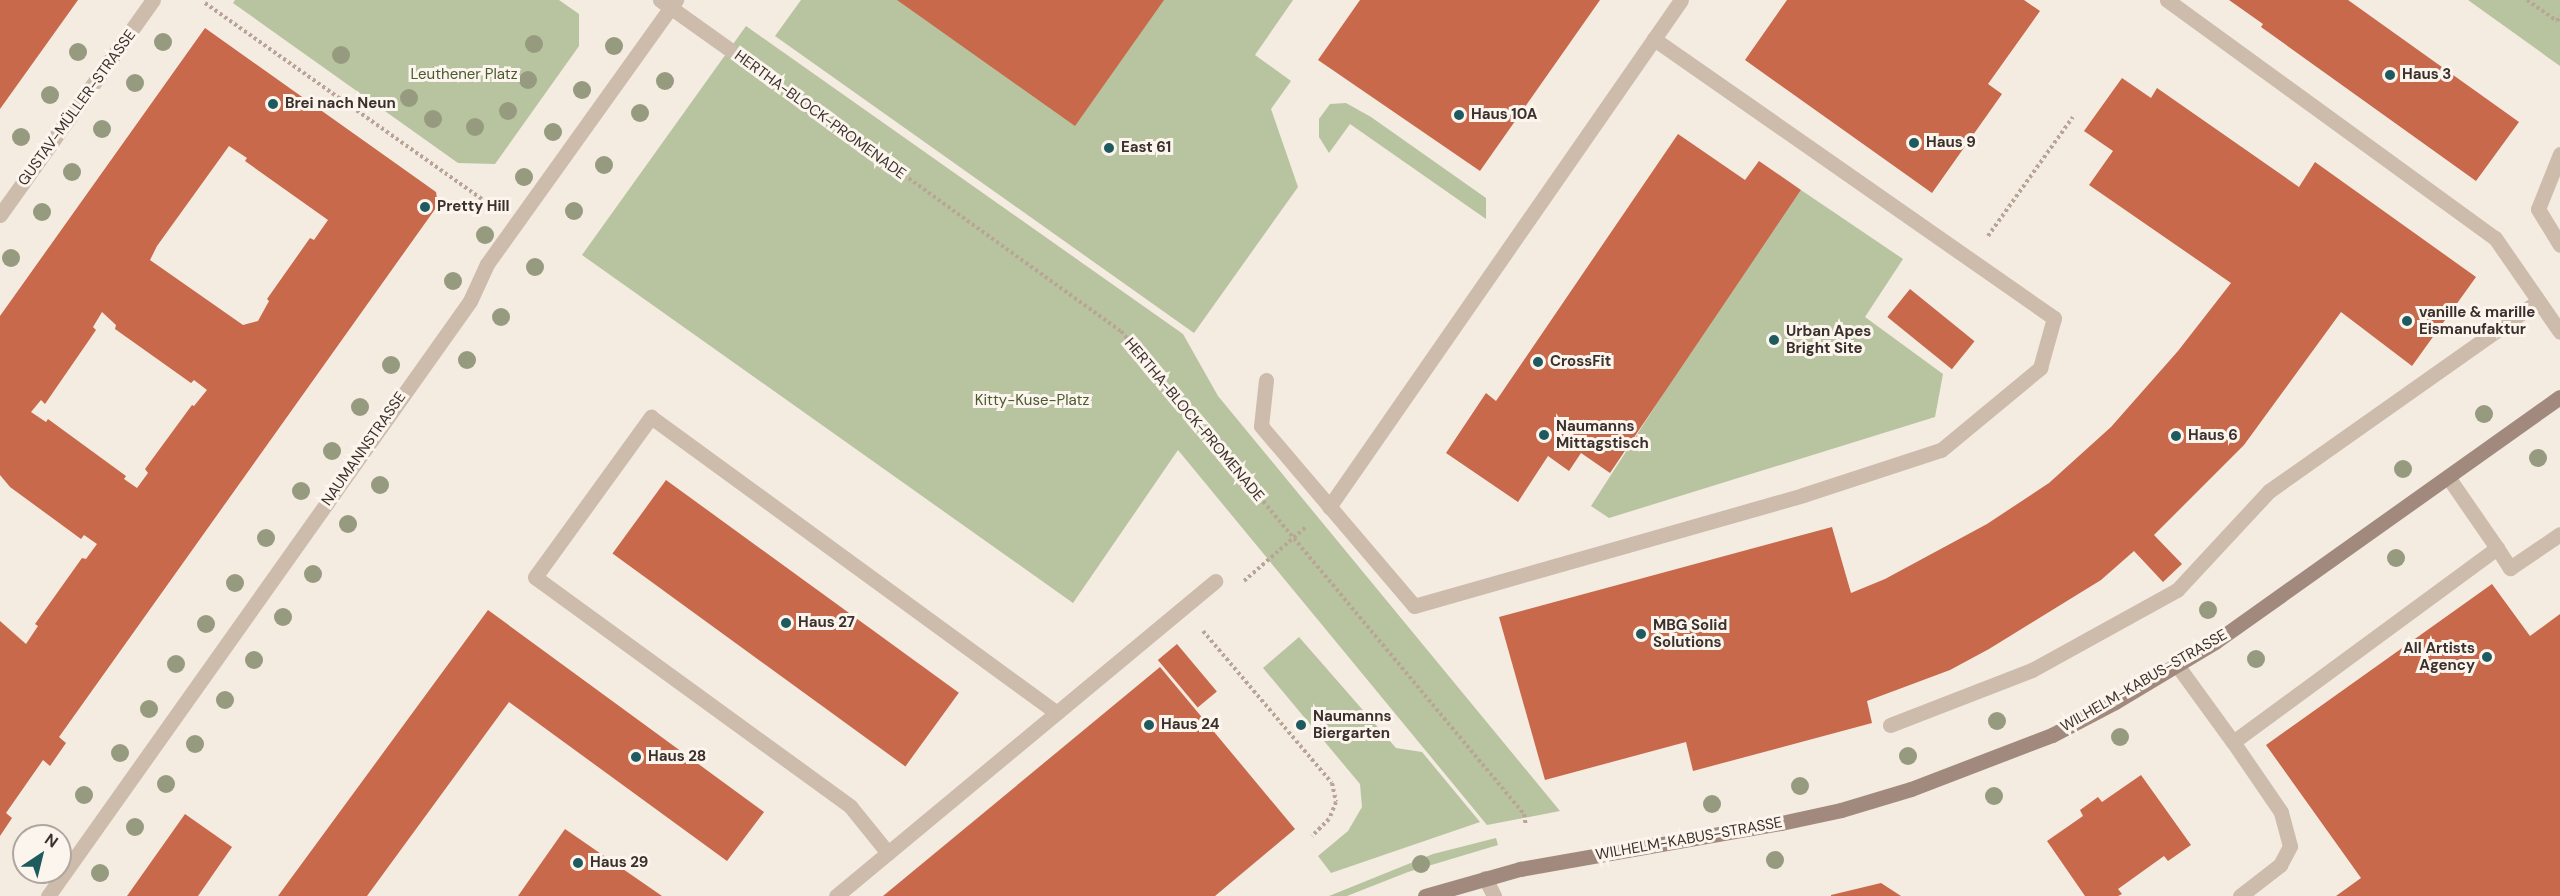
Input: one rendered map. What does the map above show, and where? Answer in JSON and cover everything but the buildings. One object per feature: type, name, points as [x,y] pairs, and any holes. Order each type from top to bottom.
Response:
[{"type":"street","name":"GUSTAV-MÜLLER-STRASSE","points":[[0,215],[153,0]]},
{"type":"street","points":[[1329,507],[1681,0]]},
{"type":"street","points":[[2168,0],[2495,238],[2560,332]]},
{"type":"street","name":"HERTHA-BLOCK-PROMENADE","points":[[669,2],[729,50]]},
{"type":"street","name":"NAUMANNSTRASSE","points":[[48,896],[470,301],[487,264],[669,2]]},
{"type":"street","points":[[1266,380],[1261,426],[1414,606],[1803,495],[1941,450],[2040,368],[2054,318],[1654,39]]},
{"type":"street","points":[[2560,154],[2538,209],[2560,245]]},
{"type":"street","points":[[1890,725],[2032,670],[2177,590],[2269,491],[2538,301]]},
{"type":"street","name":"WILHELM-KABUS-STRASSE","points":[[1425,896],[1485,878],[1564,861],[1782,823],[1911,789],[2052,735],[2115,702],[2259,612],[2560,397]]},
{"type":"street","points":[[888,853],[850,806],[535,577],[651,417],[1057,713]]},
{"type":"street","points":[[2448,477],[2510,568],[2560,534]]},
{"type":"street","points":[[2233,742],[2498,548]]},
{"type":"street","points":[[836,896],[1215,581]]},
{"type":"street","points":[[2177,665],[2281,812],[2290,846],[2280,865],[2240,896]]},
{"type":"street","points":[[1485,878],[1494,896]]},
{"type":"path","points":[[2527,0],[2557,21],[2560,16]]},
{"type":"path","points":[[205,3],[489,204]]},
{"type":"path","name":"HERTHA-BLOCK-PROMENADE","points":[[729,50],[1121,331],[1524,814],[1526,826]]},
{"type":"path","points":[[1971,260],[2073,117]]},
{"type":"path","points":[[1215,581],[1242,582],[1293,539]]},
{"type":"path","points":[[1183,608],[1332,783],[1336,802],[1329,819],[1312,836]]},
{"type":"green space","name":"Leuthener Platz","points":[[235,0],[559,0],[579,14],[579,46],[495,164],[458,163],[233,3]]},
{"type":"green space","name":"East 61","points":[[801,0],[1293,0],[1255,55],[1291,81],[1271,109],[1298,187],[1194,333],[775,36]]},
{"type":"green space","points":[[2468,0],[2560,0],[2560,66]]},
{"type":"green space","name":"Kitty-Kuse-Platz","points":[[746,26],[1183,334],[1218,396],[1560,811],[1487,825],[1178,450],[1073,603],[582,255]]},
{"type":"green space","points":[[1346,103],[1371,117],[1486,198],[1486,219],[1350,124],[1329,153],[1319,137],[1319,119],[1330,104]]},
{"type":"green space","name":"Urban Apes Bright Site","points":[[1801,190],[1903,259],[1865,317],[1943,374],[1935,417],[1609,518],[1591,506],[1683,363]]},
{"type":"green space","points":[[1299,637],[1396,748],[1422,752],[1480,822],[1331,873],[1318,856],[1348,831],[1362,807],[1360,784],[1263,668]]},
{"type":"green space","points":[[1496,838],[1498,845],[1408,872],[1347,896],[1329,896],[1433,854]]},
{"type":"place","name":"Haus 3","points":[[2390,75]]},
{"type":"place","name":"Brei nach Neun","points":[[273,104]]},
{"type":"place","name":"Haus 10A","points":[[1459,115]]},
{"type":"place","name":"Haus 9","points":[[1914,143]]},
{"type":"place","name":"East 61","points":[[1109,148]]},
{"type":"place","name":"Pretty Hill","points":[[425,207]]},
{"type":"place","name":"vanille & marille Eismanufaktur","points":[[2407,321]]},
{"type":"place","name":"Urban Apes Bright Site","points":[[1774,340]]},
{"type":"place","name":"CrossFit","points":[[1538,362]]},
{"type":"place","name":"Naumanns Mittagstisch","points":[[1544,435]]},
{"type":"place","name":"Haus 6","points":[[2176,436]]},
{"type":"place","name":"Haus 27","points":[[786,623]]},
{"type":"place","name":"MBG Solid Solutions","points":[[1641,634]]},
{"type":"place","name":"All Artists Agency","points":[[2487,657]]},
{"type":"place","name":"Haus 24","points":[[1149,725]]},
{"type":"place","name":"Naumanns Biergarten","points":[[1301,725]]},
{"type":"place","name":"Haus 28","points":[[636,757]]},
{"type":"place","name":"Haus 29","points":[[578,863]]}]
